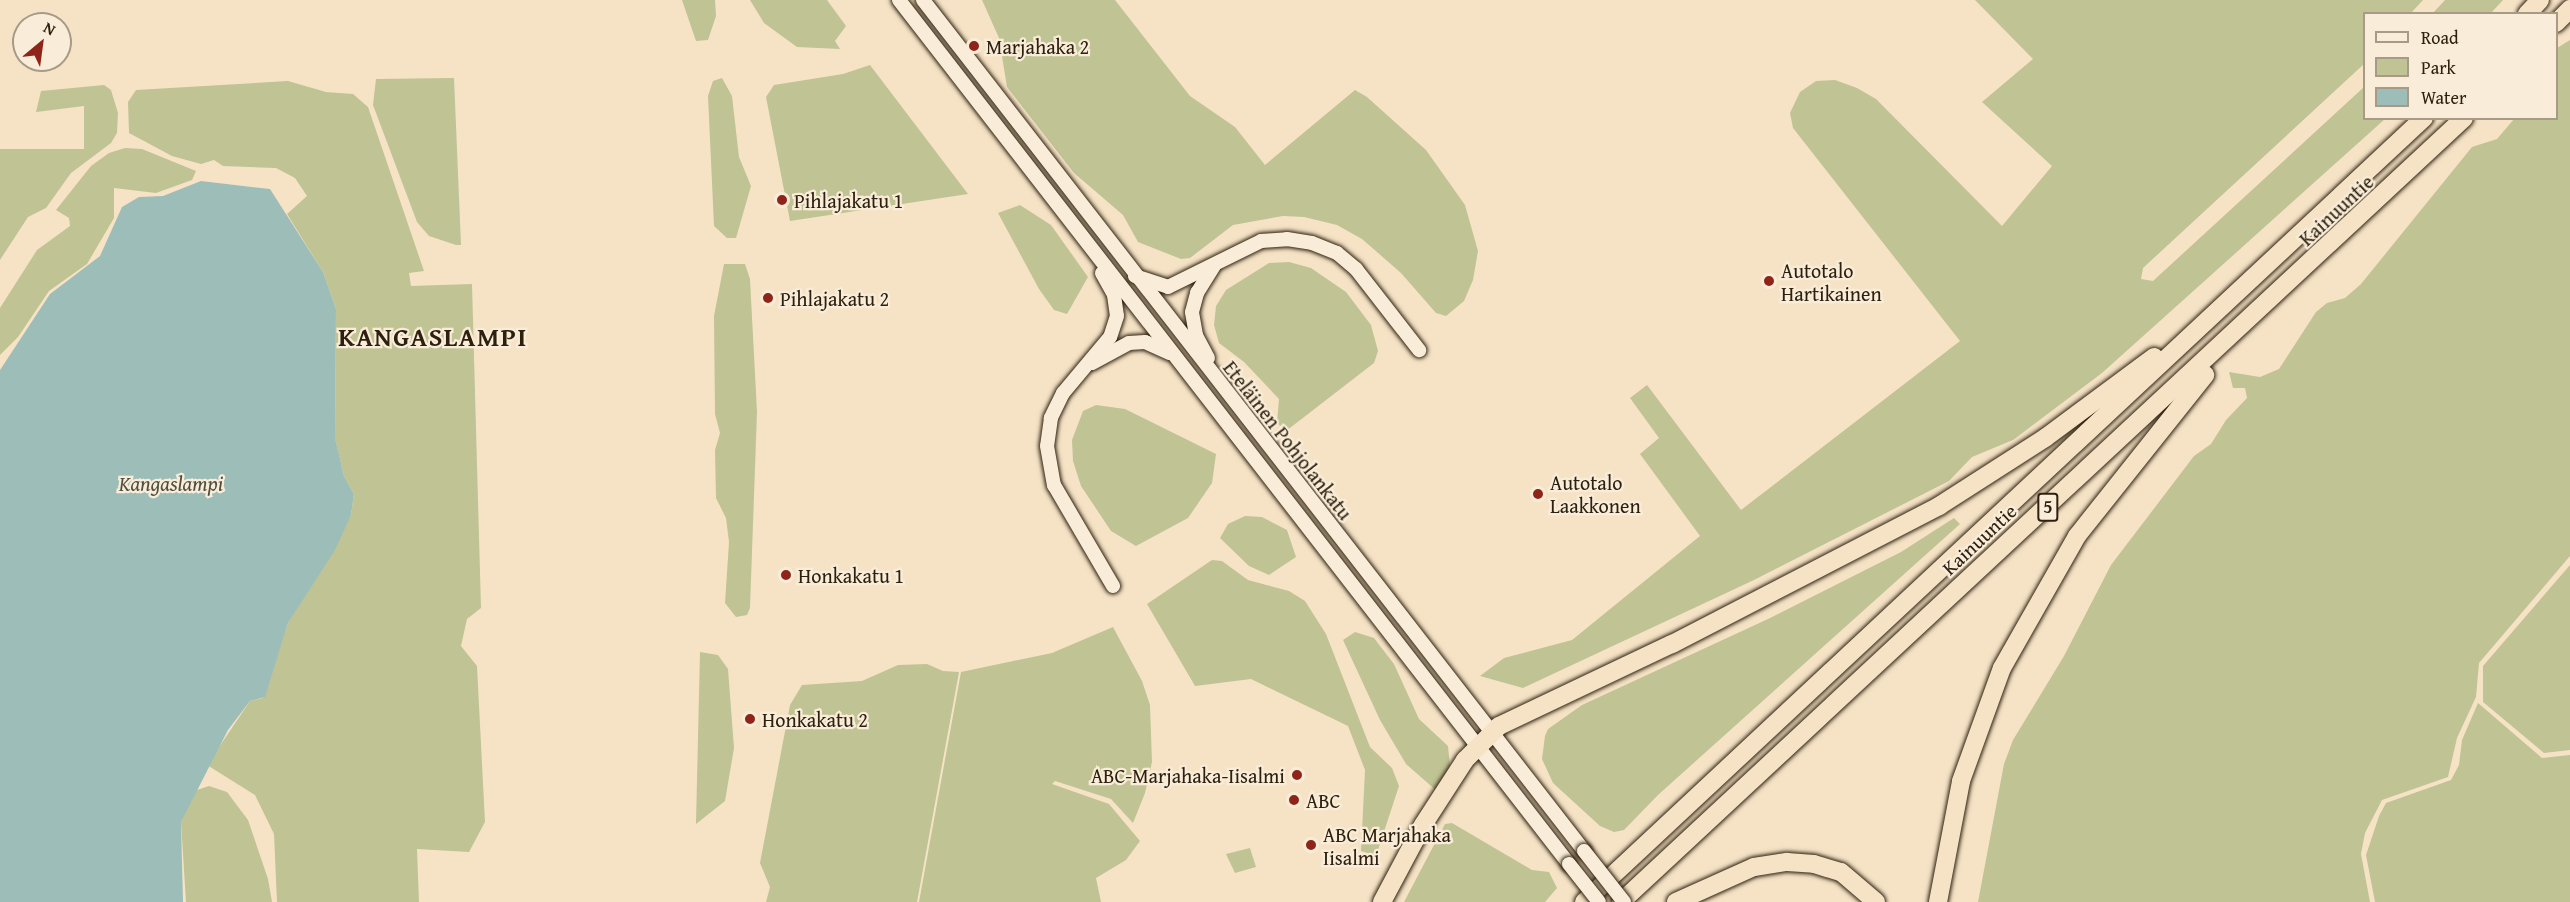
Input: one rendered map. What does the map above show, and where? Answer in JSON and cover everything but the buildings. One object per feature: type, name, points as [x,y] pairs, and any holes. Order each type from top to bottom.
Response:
[{"type":"highway","points":[[2529,12],[2540,0]]},
{"type":"highway","points":[[2558,21],[2570,9]]},
{"type":"highway","name":"Kainuuntie","points":[[1584,902],[2422,120]]},
{"type":"highway","name":"Kainuuntie","points":[[1625,899],[2245,326],[2462,120]]},
{"type":"highway","points":[[1382,902],[1423,825],[1478,745],[1492,732],[1845,556],[1939,506],[2045,438],[2232,299]]},
{"type":"highway","points":[[1938,902],[1950,832],[1972,742],[2002,668],[2030,614],[2077,536],[2133,460],[2245,326]]},
{"type":"highway","points":[[1676,902],[1754,867],[1787,862],[1841,872],[1876,902]]},
{"type":"main road","name":"Eteläinen Pohjolankatu","points":[[898,0],[1599,902]]},
{"type":"main road","name":"Eteläinen Pohjolankatu","points":[[922,0],[1133,276],[1221,384],[1302,492],[1584,851],[1625,899]]},
{"type":"main road","points":[[1083,237],[1114,295],[1117,316],[1110,337],[1056,404],[1049,429],[1047,458],[1060,497],[1113,586]]},
{"type":"main road","points":[[1133,276],[1168,287],[1214,266],[1249,245],[1273,239],[1300,240],[1326,247],[1356,269],[1419,350]]},
{"type":"main road","points":[[1214,266],[1197,293],[1192,312],[1196,335],[1221,384]]},
{"type":"main road","points":[[1088,366],[1129,343],[1161,346],[1177,358]]},
{"type":"green space","points":[[682,0],[715,0],[716,16],[708,40],[696,41]]},
{"type":"green space","points":[[750,0],[827,0],[846,26],[835,41],[840,49],[797,47],[764,23]]},
{"type":"green space","points":[[982,0],[1115,0],[1190,96],[1235,127],[1265,165],[1355,90],[1367,97],[1426,150],[1465,205],[1478,251],[1473,280],[1464,301],[1446,316],[1436,313],[1401,273],[1362,239],[1337,225],[1304,217],[1283,216],[1233,225],[1190,258],[1181,259],[1138,242],[1123,215],[1074,173],[1007,87],[999,38]]},
{"type":"green space","points":[[1975,0],[2423,0],[2412,12],[2363,12],[2363,65],[2143,268],[2141,279],[2153,281],[2363,88],[2363,120],[2384,120],[2102,373],[2013,440],[1972,457],[1949,481],[1754,580],[1523,688],[1480,676],[1504,658],[1572,640],[1700,536],[1640,454],[1659,438],[1630,398],[1647,385],[1741,510],[1960,341],[1793,128],[1790,113],[1800,92],[1816,81],[1835,80],[1857,88],[1876,99],[2002,226],[2052,166],[1982,102],[2033,59]]},
{"type":"green space","points":[[2445,0],[2503,0],[2492,12],[2434,12]]},
{"type":"green space","points":[[2570,40],[2570,556],[2479,663],[2476,697],[2457,738],[2448,777],[2382,800],[2365,833],[2361,854],[2370,902],[1978,902],[2004,764],[2013,740],[2064,656],[2111,565],[2194,456],[2211,444],[2226,420],[2247,398],[2245,388],[2233,388],[2229,372],[2260,377],[2279,369],[2316,312],[2327,303],[2345,298],[2361,284],[2472,147],[2497,139],[2513,120],[2558,120],[2558,47]]},
{"type":"green space","points":[[870,65],[968,194],[790,221],[766,97],[774,85],[843,74]]},
{"type":"green space","points":[[454,78],[461,245],[429,236],[417,222],[373,105],[376,79]]},
{"type":"green space","points":[[722,78],[732,96],[739,157],[751,186],[736,238],[727,238],[714,226],[708,96],[713,81]]},
{"type":"green space","points":[[288,81],[326,92],[353,94],[368,107],[424,271],[409,273],[411,286],[472,284],[481,608],[467,619],[461,646],[477,666],[485,822],[469,852],[417,849],[419,902],[277,902],[274,834],[255,795],[207,765],[250,701],[263,698],[288,623],[351,515],[354,494],[344,476],[335,439],[336,309],[323,272],[287,214],[307,196],[295,178],[276,168],[223,166],[214,160],[201,164],[172,156],[129,133],[128,102],[136,90]]},
{"type":"green space","points":[[104,85],[111,90],[118,113],[117,133],[111,143],[71,173],[46,208],[28,217],[0,260],[0,149],[84,149],[84,106],[36,112],[41,91]]},
{"type":"green space","points":[[125,148],[142,149],[196,171],[192,180],[156,193],[114,188],[114,218],[87,264],[49,291],[18,337],[0,355],[0,308],[37,250],[70,226],[69,218],[56,210],[91,166],[109,153]]},
{"type":"green space","points":[[1020,205],[1051,225],[1088,277],[1067,314],[1054,310],[1039,289],[998,213]]},
{"type":"green space","points":[[1289,262],[1311,268],[1346,292],[1371,325],[1378,351],[1374,363],[1286,431],[1277,423],[1279,399],[1244,362],[1219,343],[1214,325],[1216,306],[1226,290],[1269,263]]},
{"type":"green space","points":[[724,264],[745,264],[750,279],[757,412],[750,608],[747,615],[736,617],[725,603],[729,542],[726,518],[716,498],[715,450],[720,433],[715,414],[714,316]]},
{"type":"green space","points":[[1096,405],[1125,409],[1216,454],[1212,483],[1188,518],[1136,546],[1111,531],[1081,486],[1073,461],[1072,440],[1083,411]]},
{"type":"green space","points":[[1245,516],[1262,517],[1287,530],[1296,557],[1269,575],[1249,566],[1220,538],[1228,524]]},
{"type":"green space","points":[[1954,518],[1960,524],[1658,795],[1624,830],[1614,832],[1600,826],[1553,783],[1542,759],[1545,736],[1548,729],[1582,705],[1768,619],[1901,552]]},
{"type":"green space","points":[[1212,560],[1222,561],[1248,580],[1289,591],[1305,601],[1326,634],[1370,747],[1392,768],[1399,786],[1376,856],[1361,851],[1365,770],[1348,726],[1251,679],[1195,686],[1147,604]]},
{"type":"green space","points":[[2570,565],[2570,750],[2544,753],[2483,702],[2483,666]]},
{"type":"green space","points":[[1113,627],[1142,681],[1150,705],[1152,762],[1145,793],[1133,823],[1111,799],[1055,781],[1052,784],[1109,804],[1140,841],[1126,860],[1096,878],[1101,902],[919,902],[961,672],[1052,653]]},
{"type":"green space","points":[[1355,632],[1374,638],[1394,664],[1419,719],[1448,746],[1450,766],[1438,792],[1406,764],[1380,720],[1343,640]]},
{"type":"green space","points":[[700,652],[718,655],[728,669],[734,748],[725,801],[696,824]]},
{"type":"green space","points":[[927,664],[943,671],[959,672],[917,902],[766,902],[770,887],[760,863],[790,705],[802,685],[862,681],[898,665]]},
{"type":"green space","points":[[2478,703],[2542,758],[2570,755],[2570,902],[2375,902],[2366,855],[2379,816],[2386,803],[2451,780],[2459,765],[2462,740]]},
{"type":"green space","points":[[209,786],[227,792],[248,820],[268,879],[272,902],[186,902],[181,822],[194,791]]},
{"type":"green space","points":[[1452,823],[1532,870],[1549,872],[1557,888],[1545,902],[1404,902],[1445,824]]},
{"type":"green space","points":[[1250,848],[1256,867],[1235,873],[1226,854]]},
{"type":"water","name":"Kangaslampi","points":[[201,181],[270,189],[323,272],[336,309],[335,438],[344,476],[354,494],[351,515],[335,550],[288,623],[265,697],[250,701],[228,730],[181,822],[183,902],[0,902],[0,370],[50,294],[100,256],[122,207],[139,197],[163,196]]},
{"type":"place","name":"Marjahaka 2","points":[[974,46]]},
{"type":"place","name":"Pihlajakatu 1","points":[[782,200]]},
{"type":"place","name":"Autotalo Hartikainen","points":[[1769,281]]},
{"type":"place","name":"Pihlajakatu 2","points":[[768,298]]},
{"type":"place","name":"Autotalo Laakkonen","points":[[1538,494]]},
{"type":"place","name":"Honkakatu 1","points":[[786,575]]},
{"type":"place","name":"Honkakatu 2","points":[[750,719]]},
{"type":"place","name":"ABC-Marjahaka-Iisalmi","points":[[1297,775]]},
{"type":"place","name":"ABC","points":[[1294,800]]},
{"type":"place","name":"ABC Marjahaka Iisalmi","points":[[1311,845]]},
{"type":"district","name":"KANGASLAMPI","points":[[433,337]]}]
